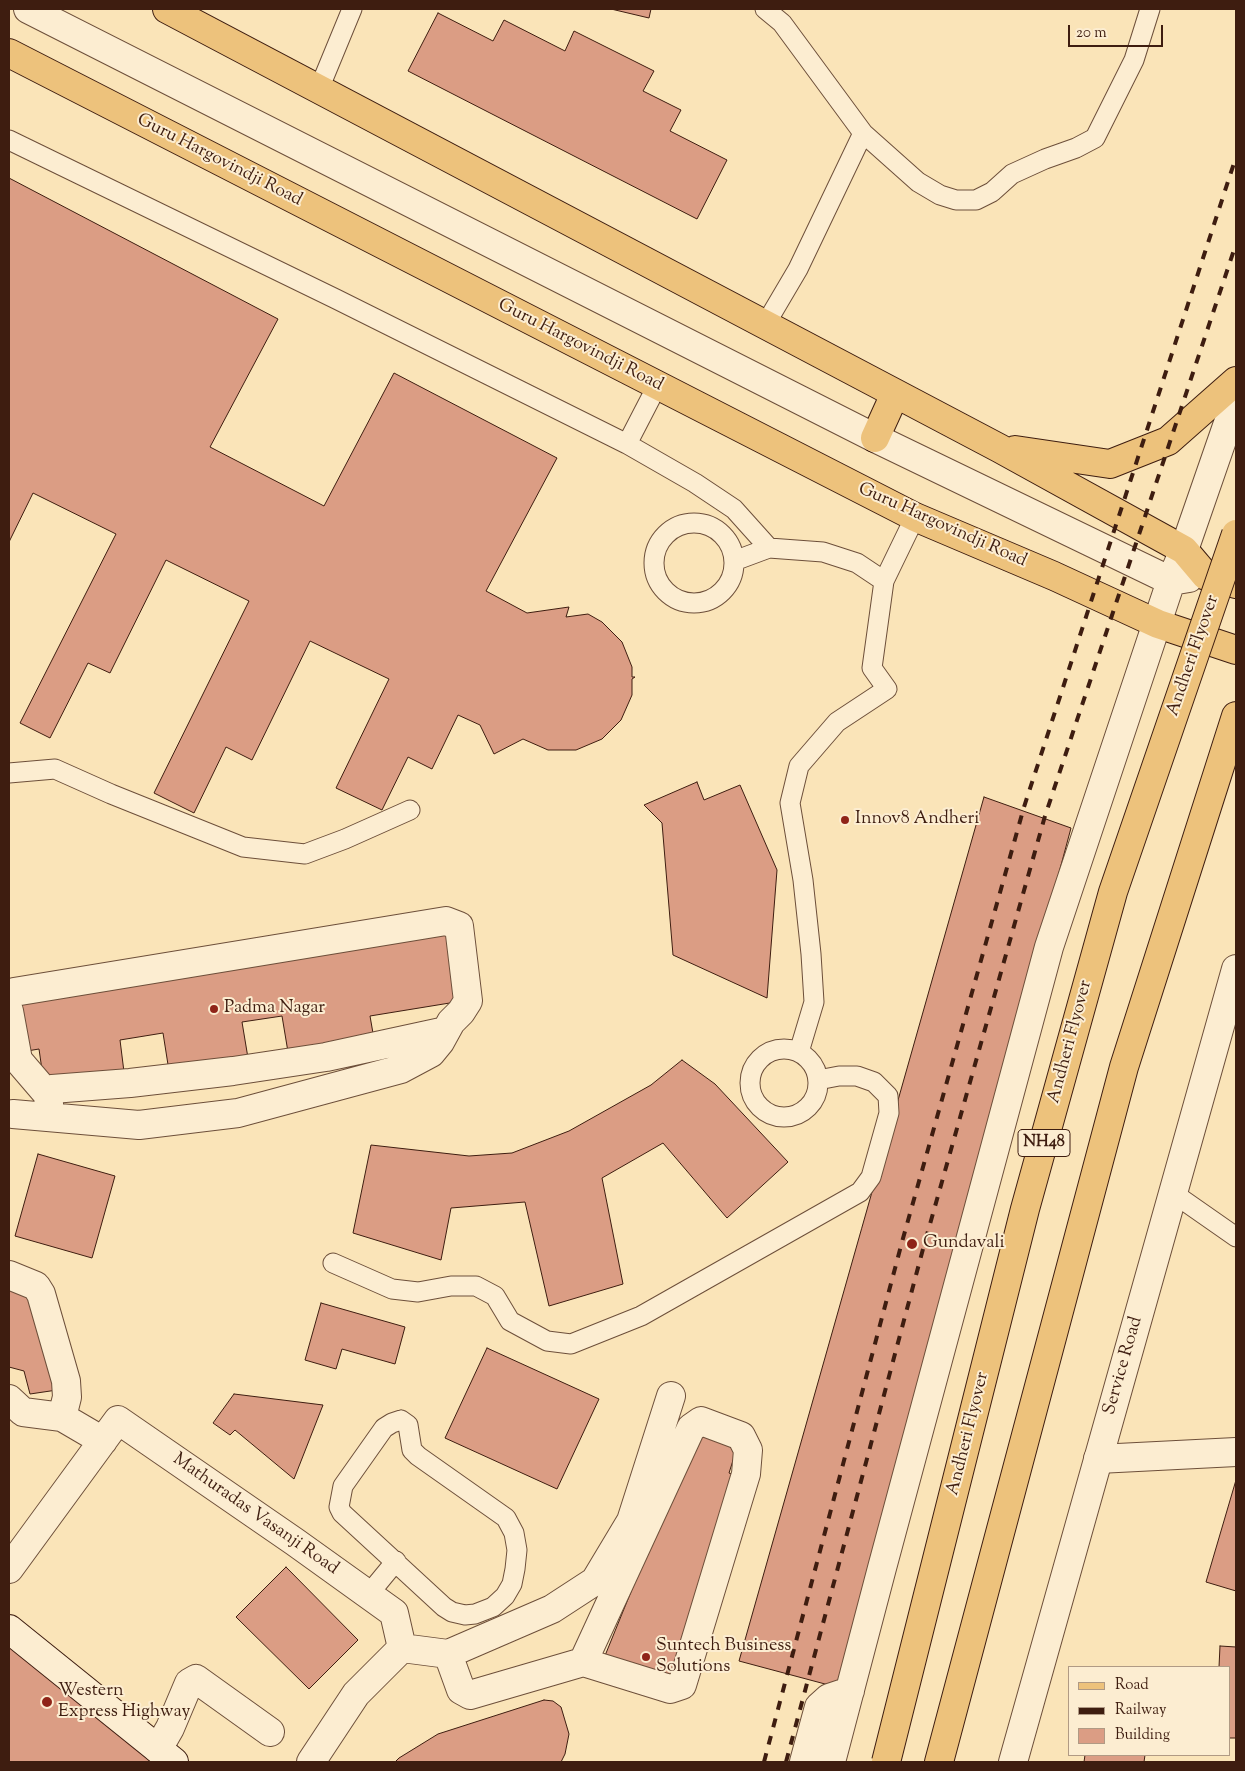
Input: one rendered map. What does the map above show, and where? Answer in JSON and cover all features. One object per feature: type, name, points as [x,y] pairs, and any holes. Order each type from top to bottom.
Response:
[{"type":"main road","points":[[167,9],[999,448],[1184,550],[1206,576],[1236,584]]},
{"type":"main road","name":"Guru Hargovindji Road","points":[[9,53],[915,517],[1054,576],[1158,624],[1236,650]]},
{"type":"main road","points":[[999,448],[1110,464],[1168,440],[1236,381]]},
{"type":"main road","points":[[875,438],[894,394]]},
{"type":"main road","name":"Andheri Flyover","points":[[886,1762],[1025,1209],[1113,892],[1236,534]]},
{"type":"main road","points":[[939,1762],[1124,1067],[1236,716]]},
{"type":"street","points":[[28,9],[875,438],[1171,581],[1206,576]]},
{"type":"street","points":[[831,1762],[1048,947],[1171,581],[1184,550],[1236,400]]},
{"type":"street","points":[[9,999],[14,992],[446,922],[458,926],[468,1001],[432,1053],[402,1069],[238,1113],[139,1125],[49,1106],[10,1112]]},
{"type":"street","name":"Service Road","points":[[1013,1762],[1236,969]]},
{"type":"street","points":[[9,1012],[18,1060],[49,1106]]},
{"type":"street","points":[[49,1106],[52,1089],[130,1084],[233,1071],[326,1057],[446,1031]]},
{"type":"street","points":[[233,1071],[238,1113]]},
{"type":"street","points":[[9,1275],[36,1286],[41,1294],[66,1381],[67,1397],[62,1417]]},
{"type":"street","points":[[311,1762],[356,1694],[402,1648],[448,1654],[552,1608],[595,1581],[631,1521],[671,1396]]},
{"type":"street","points":[[9,1400],[23,1412],[62,1417],[103,1441]]},
{"type":"street","name":"Mathuradas Vasanji Road","points":[[9,1568],[118,1420],[394,1613],[402,1648]]},
{"type":"street","points":[[448,1654],[461,1690],[470,1695],[583,1662],[670,1689],[682,1685],[746,1474],[748,1450],[740,1436],[701,1421],[691,1428],[583,1662]]},
{"type":"street","points":[[1098,1459],[1236,1452]]},
{"type":"street","points":[[9,1629],[166,1756]]},
{"type":"street","points":[[166,1756],[170,1728],[189,1683],[196,1679],[270,1732]]},
{"type":"street","points":[[804,1762],[818,1707],[828,1698],[850,1691]]},
{"type":"lane","points":[[319,89],[352,9]]},
{"type":"lane","points":[[765,9],[782,23],[863,133],[918,182],[940,196],[956,200],[976,200],[992,192],[1012,174],[1076,148],[1095,138],[1134,60],[1150,9]]},
{"type":"lane","points":[[765,325],[798,269],[863,133]]},
{"type":"lane","points":[[9,140],[336,299],[627,444],[695,483],[734,509],[769,548]]},
{"type":"lane","points":[[627,444],[657,386]]},
{"type":"lane","points":[[799,1052],[814,1002],[803,880],[790,803],[799,766],[837,722],[887,689],[872,668],[884,581],[915,517]]},
{"type":"lane","points":[[687,524],[701,524],[713,529],[723,537],[730,548],[734,561],[733,574],[727,586],[718,596],[706,602],[693,604],[680,601],[668,595],[660,585],[655,573],[653,560],[657,547],[664,536],[675,528],[687,524]]},
{"type":"lane","points":[[734,561],[769,548],[823,552],[857,563],[884,581]]},
{"type":"lane","points":[[9,773],[55,769],[111,794],[243,847],[305,854],[410,810]]},
{"type":"lane","points":[[787,1049],[799,1052],[815,1068],[818,1080],[817,1092],[813,1102],[804,1111],[794,1116],[782,1117],[771,1115],[762,1109],[750,1091],[752,1070],[758,1060],[776,1050],[787,1049]]},
{"type":"lane","points":[[334,1263],[392,1288],[418,1292],[442,1287],[476,1286],[495,1296],[510,1321],[547,1341],[570,1344],[641,1316],[860,1192],[870,1177],[889,1114],[888,1096],[874,1082],[857,1076],[839,1076],[818,1080]]},
{"type":"lane","points":[[1173,1193],[1236,1237]]},
{"type":"lane","points":[[401,1420],[408,1425],[412,1450],[418,1456],[506,1518],[514,1533],[517,1550],[512,1584],[505,1596],[493,1606],[475,1614],[465,1615],[452,1612],[444,1607],[396,1561],[342,1513],[339,1507],[339,1496],[343,1486],[384,1428],[401,1420]]},
{"type":"lane","points":[[368,1595],[396,1561]]},
{"type":"building","points":[[611,9],[651,9],[649,18]]},
{"type":"building","points":[[438,13],[493,41],[504,20],[565,51],[574,31],[654,71],[643,91],[681,110],[670,131],[727,160],[697,219],[408,71]]},
{"type":"building","points":[[9,178],[278,319],[210,447],[324,506],[394,373],[557,458],[486,591],[527,613],[569,607],[566,617],[588,614],[602,622],[622,642],[632,667],[632,677],[635,677],[632,679],[632,695],[621,720],[602,739],[576,750],[548,750],[523,739],[494,754],[480,725],[458,715],[432,769],[408,757],[382,810],[336,788],[389,679],[310,641],[252,760],[226,747],[194,813],[154,793],[249,601],[166,560],[110,673],[88,663],[50,738],[20,723],[116,534],[33,493],[9,542]]},
{"type":"building","points":[[697,782],[704,800],[740,785],[777,870],[767,998],[673,955],[662,823],[644,805]]},
{"type":"building","points":[[984,797],[1071,828],[840,1688],[739,1661]]},
{"type":"building","name":"Padma Nagar","points":[[452,934],[462,1001],[370,1016],[374,1039],[288,1052],[282,1016],[242,1022],[248,1058],[169,1071],[163,1033],[120,1040],[124,1072],[44,1084],[39,1049],[21,1052],[13,1002]]},
{"type":"building","points":[[682,1060],[715,1084],[788,1162],[727,1218],[663,1143],[602,1178],[623,1284],[549,1306],[525,1202],[451,1208],[441,1260],[353,1233],[371,1145],[469,1156],[512,1153],[569,1131],[651,1085]]},
{"type":"building","points":[[38,1154],[115,1176],[92,1258],[15,1236]]},
{"type":"building","points":[[9,1283],[32,1295],[57,1390],[30,1394],[24,1371],[9,1367]]},
{"type":"building","points":[[321,1303],[405,1327],[395,1364],[342,1349],[336,1369],[305,1360]]},
{"type":"building","points":[[487,1348],[599,1399],[557,1489],[445,1438]]},
{"type":"building","points":[[234,1394],[323,1405],[294,1479],[235,1430],[230,1435],[213,1423]]},
{"type":"building","points":[[696,1432],[737,1448],[729,1473],[736,1476],[676,1685],[602,1663]]},
{"type":"building","points":[[1236,1480],[1236,1591],[1206,1582]]},
{"type":"building","points":[[286,1567],[358,1640],[309,1689],[236,1617]]},
{"type":"building","name":"Western Express Highway","points":[[9,1642],[162,1762],[9,1762]]},
{"type":"building","points":[[1220,1646],[1236,1647],[1236,1738],[1230,1738],[1230,1666],[1219,1666]]},
{"type":"building","points":[[544,1700],[553,1701],[561,1707],[569,1734],[565,1754],[561,1762],[395,1762],[438,1734]]},
{"type":"building","points":[[1085,1756],[1145,1756],[1144,1762],[1084,1762]]},
{"type":"railway","points":[[764,1762],[902,1242],[1024,807],[1236,157]]},
{"type":"railway","points":[[786,1762],[923,1249],[1045,816],[1236,244]]},
{"type":"place","name":"Innov8 Andheri","points":[[845,820]]},
{"type":"place","name":"Padma Nagar","points":[[214,1009]]},
{"type":"place","name":"Gundavali","points":[[912,1244]]},
{"type":"place","name":"Suntech Business Solutions","points":[[646,1657]]},
{"type":"place","name":"Western Express Highway","points":[[47,1702]]}]
